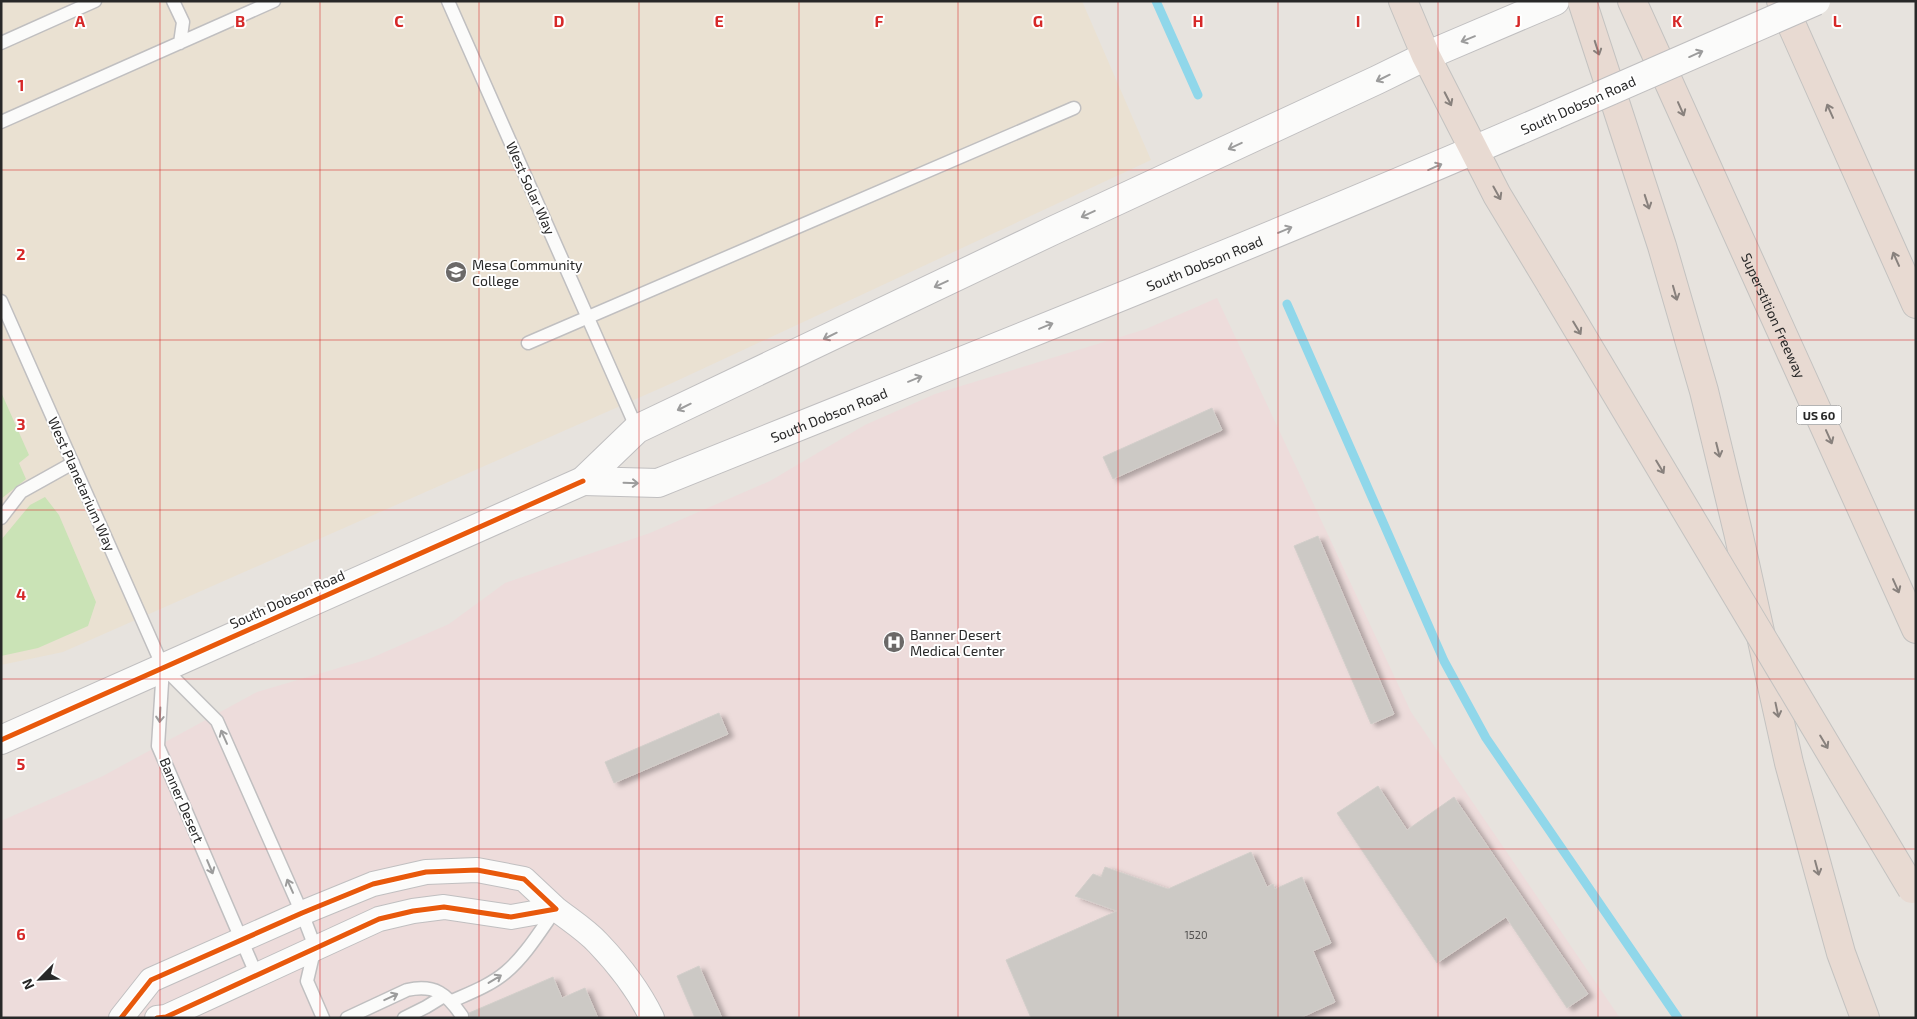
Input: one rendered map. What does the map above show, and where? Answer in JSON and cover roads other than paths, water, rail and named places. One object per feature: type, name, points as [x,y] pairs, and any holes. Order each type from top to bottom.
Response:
[{"type":"highway","points":[[1403,1],[1426,56],[1497,195],[1914,892]]},
{"type":"highway","points":[[1582,1],[1662,246],[1704,391],[1738,532],[1789,763],[1840,953],[1865,1018]]},
{"type":"highway","name":"Superstition Freeway","points":[[1632,1],[1916,629]]},
{"type":"highway","points":[[1781,1],[1916,304]]},
{"type":"main road","name":"South Dobson Road","points":[[1,740],[582,481],[637,429],[1426,56],[1555,1]]},
{"type":"main road","name":"South Dobson Road","points":[[582,481],[658,484],[1207,262],[1474,150],[1816,1]]},
{"type":"street","points":[[121,1018],[151,980],[302,913],[373,884],[426,872],[477,870],[524,879],[556,909],[597,942],[616,962],[645,1003],[652,1018]]},
{"type":"street","points":[[157,1018],[166,1017],[379,919],[444,906],[511,917],[556,909]]},
{"type":"lane","points":[[1,43],[95,1]]},
{"type":"lane","points":[[173,1],[183,22],[180,43]]},
{"type":"lane","points":[[1,107],[4,121],[274,1]]},
{"type":"lane","name":"West Solar Way","points":[[448,1],[637,429]]},
{"type":"lane","points":[[528,343],[1074,108]]},
{"type":"lane","name":"West Planetarium Way","points":[[1,301],[163,667]]},
{"type":"lane","points":[[1,518],[22,492],[73,463]]},
{"type":"lane","points":[[163,667],[217,721],[302,913],[315,948],[308,981],[323,1018]]},
{"type":"lane","name":"Banner Desert","points":[[163,667],[158,746],[257,976]]},
{"type":"lane","points":[[404,1018],[426,1007],[495,980],[505,973],[520,959],[556,909]]},
{"type":"lane","points":[[347,1018],[407,990],[431,988],[448,999],[462,1016]]},
{"type":"waterway","points":[[1156,1],[1198,95]]},
{"type":"waterway","points":[[1287,304],[1444,661],[1486,738],[1678,1018]]},
{"type":"place","name":"Mesa Community College","points":[[456,272]]},
{"type":"place","name":"Banner Desert Medical Center","points":[[894,642]]}]
